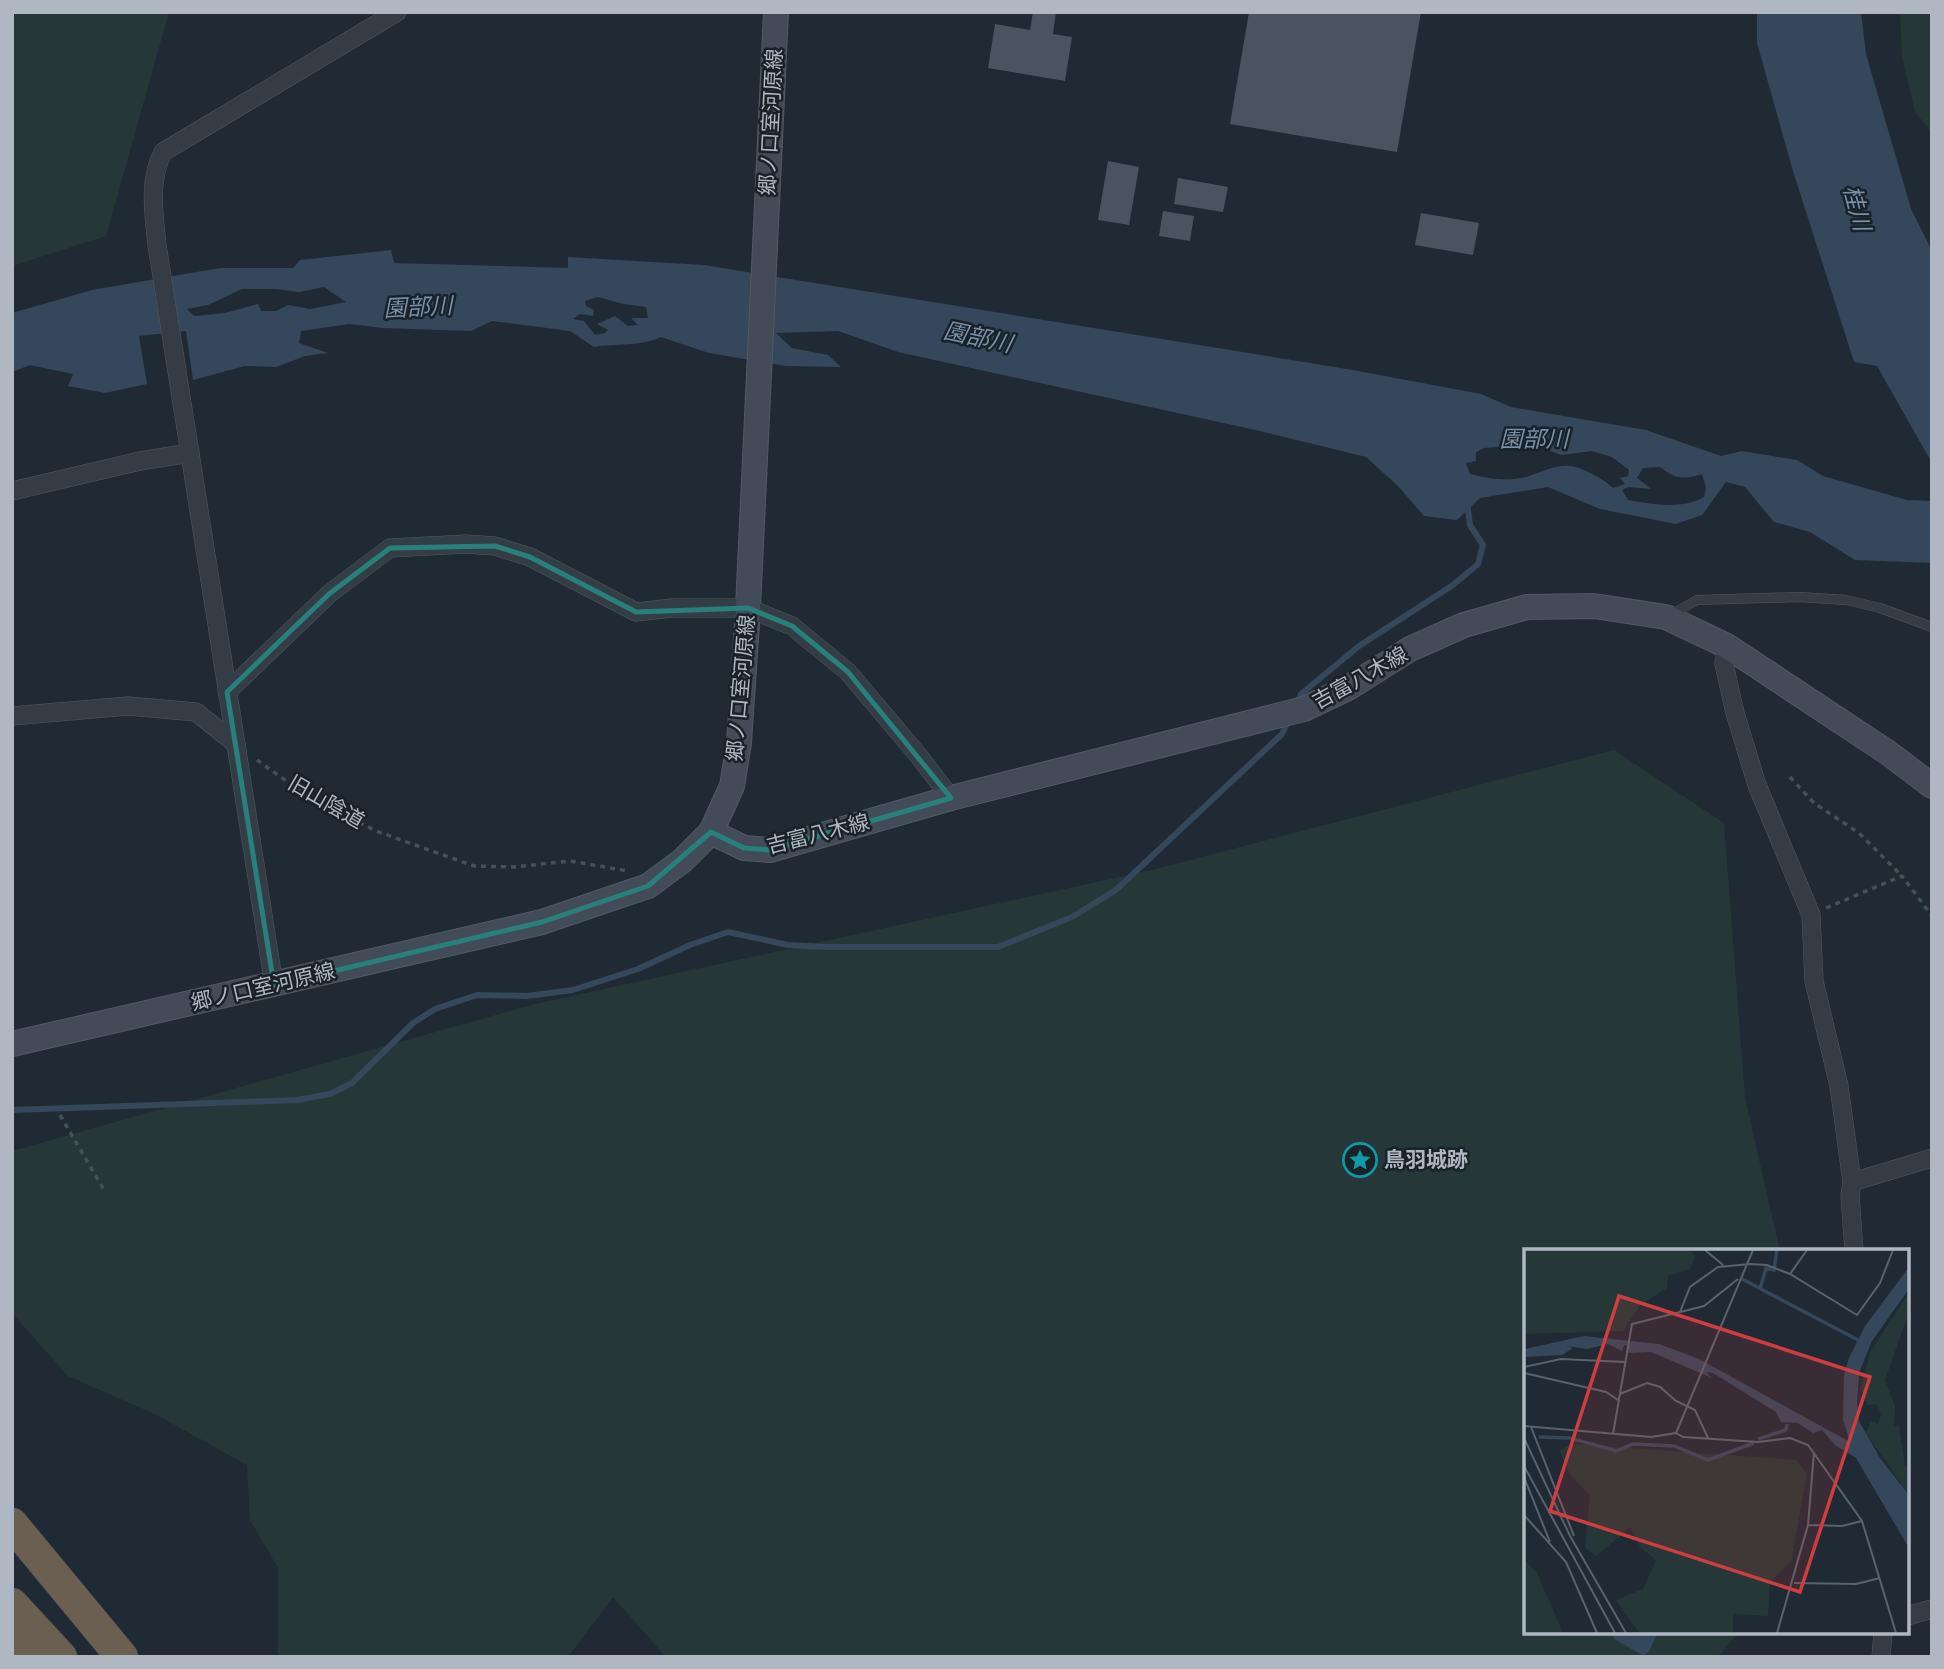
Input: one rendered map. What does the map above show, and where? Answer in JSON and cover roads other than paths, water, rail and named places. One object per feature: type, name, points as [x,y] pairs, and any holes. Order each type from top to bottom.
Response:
[{"type":"highway","points":[[12,1524],[122,1657]]},
{"type":"highway","points":[[12,1604],[61,1657]]},
{"type":"highway","points":[[12,1642],[26,1657]]},
{"type":"main road","name":"郷ノ口室河原線","points":[[12,1044],[542,922],[648,886],[682,861],[711,832],[732,786],[739,743],[748,608],[776,12]]},
{"type":"main road","name":"吉富八木線","points":[[711,832],[744,848],[770,850],[951,798],[1304,709],[1348,688],[1410,649],[1464,625],[1527,607],[1594,606],[1666,617],[1727,646],[1887,752],[1932,786]]},
{"type":"street","points":[[274,985],[157,245],[153,208],[155,168],[163,152],[397,12]]},
{"type":"street","points":[[12,491],[140,461],[189,446]]},
{"type":"street","points":[[227,692],[330,594],[390,548],[466,544],[495,546],[530,557],[636,612],[672,608],[748,608],[792,626],[848,672],[951,798]]},
{"type":"street","points":[[1727,646],[1724,664],[1735,713],[1757,785],[1811,915],[1814,981],[1839,1086],[1852,1182],[1850,1195],[1854,1249]]},
{"type":"street","points":[[12,716],[128,706],[196,712],[236,744]]},
{"type":"street","points":[[1852,1182],[1932,1158]]},
{"type":"street","points":[[1909,1615],[1932,1609]]},
{"type":"street","points":[[1881,1657],[1883,1634]]},
{"type":"lane","points":[[1666,617],[1697,600],[1800,597],[1846,600],[1880,608],[1932,627]]},
{"type":"water","name":"桂川","points":[[1757,12],[1861,12],[1866,54],[1911,209],[1932,251],[1932,463],[1877,366],[1854,362],[1793,171],[1757,43]]},
{"type":"water","name":"園部川","points":[[391,250],[394,263],[568,268],[568,257],[704,265],[1347,369],[1481,394],[1511,407],[1646,430],[1721,456],[1742,451],[1797,460],[1823,476],[1907,500],[1932,501],[1932,563],[1855,560],[1810,532],[1774,522],[1745,487],[1726,482],[1702,515],[1676,524],[1600,509],[1548,487],[1480,498],[1457,520],[1424,516],[1398,486],[1366,457],[1260,431],[898,352],[838,331],[776,333],[792,348],[828,355],[841,367],[786,366],[709,353],[661,337],[636,344],[594,347],[570,331],[492,321],[471,331],[349,324],[301,331],[299,343],[328,353],[305,356],[276,367],[245,366],[193,380],[186,331],[139,336],[147,384],[105,393],[68,386],[73,374],[30,365],[12,372],[12,313],[92,290],[220,268],[293,268],[300,260]],"holes":[[[324,287],[346,302],[310,309],[288,305],[276,311],[261,311],[258,304],[225,313],[194,316],[187,309],[208,305],[242,289],[299,292]],[[598,297],[646,307],[648,318],[631,318],[638,325],[628,326],[615,316],[597,324],[608,330],[595,335],[584,321],[573,319],[580,314],[593,316],[594,310],[586,306],[585,301]],[[1533,444],[1561,455],[1592,451],[1612,457],[1629,470],[1628,476],[1620,478],[1625,484],[1613,488],[1593,474],[1571,466],[1555,467],[1515,479],[1470,474],[1466,463],[1476,461],[1476,452],[1484,448]],[[1660,467],[1680,477],[1702,474],[1706,488],[1704,497],[1676,505],[1628,500],[1622,490],[1628,487],[1651,489],[1637,478],[1643,468]]]},
{"type":"water","points":[[1613,1634],[1657,1634],[1649,1652],[1644,1656],[1614,1639]]},
{"type":"waterway","points":[[1297,703],[1301,694],[1359,646],[1453,585],[1478,564],[1483,545],[1470,525],[1467,501]]},
{"type":"waterway","points":[[12,1110],[297,1100],[330,1094],[352,1083],[413,1023],[435,1009],[477,995],[527,996],[573,990],[638,969],[690,945],[728,932],[788,945],[998,947],[1072,917],[1116,890],[1282,734],[1289,719]]},
{"type":"place","name":"鳥羽城跡","points":[[1360,1160]]}]
